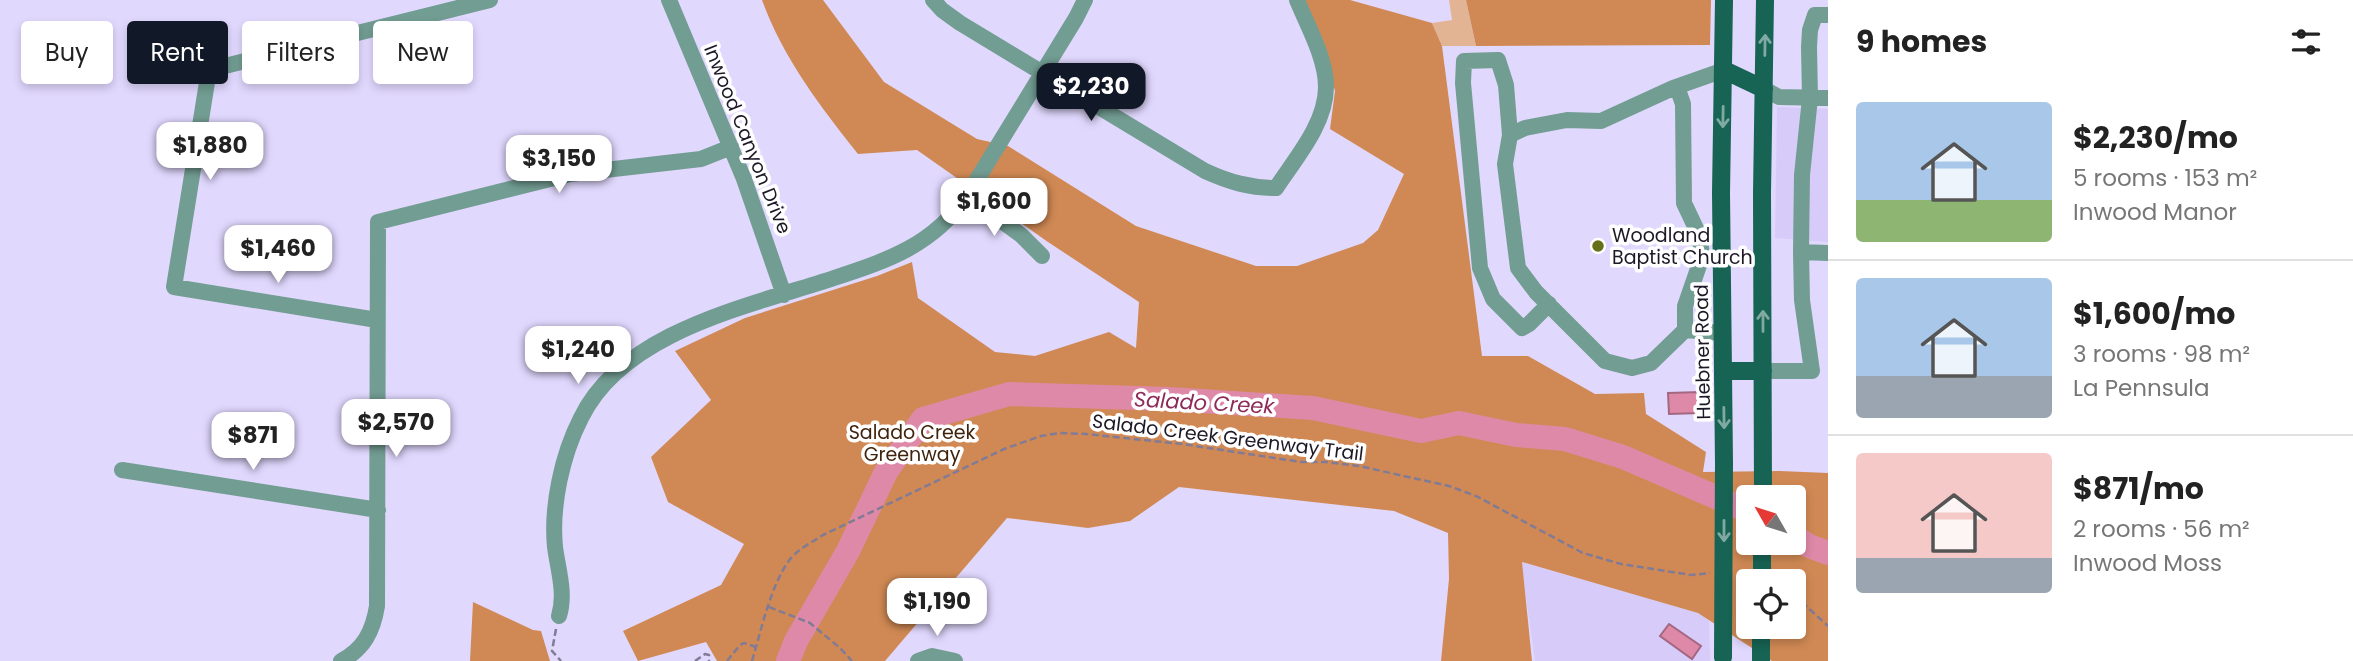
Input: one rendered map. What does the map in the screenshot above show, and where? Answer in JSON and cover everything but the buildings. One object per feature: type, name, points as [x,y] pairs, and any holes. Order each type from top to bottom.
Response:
[{"type":"main road","name":"Huebner Road","points":[[1723,659],[1724,0]]},
{"type":"main road","points":[[1763,485],[1765,0]]},
{"type":"main road","points":[[1724,70],[1764,89]]},
{"type":"main road","points":[[1723,371],[1763,371]]},
{"type":"main road","points":[[1761,639],[1761,659]]},
{"type":"street","points":[[377,320],[174,287],[209,70],[490,0]]},
{"type":"street","name":"Inwood Canyon Drive","points":[[669,0],[755,208],[784,295]]},
{"type":"street","points":[[933,0],[960,23],[1205,171],[1228,182],[1253,188],[1276,188],[1313,130],[1322,110],[1326,87],[1320,56],[1297,0]]},
{"type":"street","points":[[559,616],[563,604],[555,547],[556,507],[574,433],[592,398],[618,368],[690,326],[904,253],[933,233],[967,196],[1085,0]]},
{"type":"street","points":[[1763,371],[1820,372],[1802,300],[1801,252],[1802,175],[1810,98],[1810,30],[1817,10]]},
{"type":"street","points":[[1549,304],[1522,328],[1493,299],[1480,268],[1463,83],[1464,61],[1498,60],[1506,85],[1510,135],[1505,164],[1518,268],[1605,361],[1632,368],[1651,363],[1685,330],[1685,306],[1702,257],[1700,237],[1684,203],[1684,104],[1677,87]]},
{"type":"street","points":[[1510,135],[1525,128],[1567,120],[1601,121],[1677,87],[1724,70]]},
{"type":"street","points":[[1764,89],[1779,97],[1828,98]]},
{"type":"street","points":[[341,661],[365,643],[374,626],[377,606],[378,222],[570,174],[701,159],[731,148]]},
{"type":"street","points":[[967,196],[1021,235],[1042,256]]},
{"type":"street","points":[[1801,252],[1828,253]]},
{"type":"street","points":[[1685,330],[1723,332]]},
{"type":"street","points":[[122,470],[378,510]]},
{"type":"street","points":[[918,661],[932,656],[955,661]]},
{"type":"path","name":"Salado Creek Greenway Trail","points":[[752,661],[776,586],[788,560],[823,535],[1004,449],[1041,436],[1060,433],[1087,433],[1301,462],[1359,466],[1449,486],[1476,496],[1583,553],[1621,564],[1691,575],[1717,573]]},
{"type":"path","points":[[1806,606],[1828,625]]},
{"type":"path","points":[[769,607],[810,623],[852,661]]},
{"type":"path","points":[[559,616],[552,650],[561,661]]},
{"type":"path","points":[[727,661],[744,643],[756,647]]},
{"type":"path","points":[[695,661],[705,654],[709,655],[709,661]]},
{"type":"shaded area","points":[[1449,0],[1466,0],[1476,46],[1442,46],[1432,23],[1452,20]]},
{"type":"shaded area","points":[[1777,107],[1828,109],[1828,242],[1775,238]]},
{"type":"shaded area","points":[[1700,392],[1701,413],[1669,414],[1668,393]]},
{"type":"shaded area","points":[[1521,562],[1698,613],[1709,619],[1710,661],[1535,661]]},
{"type":"shaded area","points":[[1669,624],[1701,646],[1692,659],[1660,636]]},
{"type":"green space","name":"Salado Creek Greenway","points":[[762,0],[823,0],[884,82],[977,139],[1008,146],[1136,226],[1256,266],[1297,266],[1363,243],[1378,230],[1404,174],[1330,129],[1335,91],[1304,0],[1350,0],[1432,23],[1442,46],[1482,356],[1528,356],[1595,394],[1644,393],[1646,414],[1706,452],[1703,472],[1828,473],[1828,661],[1772,661],[1738,639],[1806,639],[1806,569],[1736,569],[1736,638],[1698,613],[1522,562],[1532,661],[1441,661],[1449,579],[1448,533],[1394,511],[1179,487],[1130,521],[1088,528],[1007,518],[885,661],[717,661],[706,642],[638,661],[623,631],[721,585],[744,544],[668,502],[651,457],[711,400],[675,351],[745,318],[877,276],[912,262],[918,298],[995,352],[1035,356],[1109,332],[1136,348],[1139,302],[917,150],[858,154],[804,81],[781,42]]},
{"type":"green space","points":[[1466,0],[1711,0],[1710,45],[1476,46]]},
{"type":"green space","points":[[473,602],[533,630],[541,631],[550,661],[470,661]]},
{"type":"waterway","name":"Salado Creek","points":[[788,661],[796,641],[848,551],[886,472],[923,419],[1009,394],[1169,399],[1313,408],[1421,431],[1459,423],[1516,435],[1565,439],[1623,457],[1736,506]]},
{"type":"waterway","name":"Salado Creek","points":[[1806,544],[1828,553]]},
{"type":"place","name":"Woodland Baptist Church","points":[[1598,246]]}]
